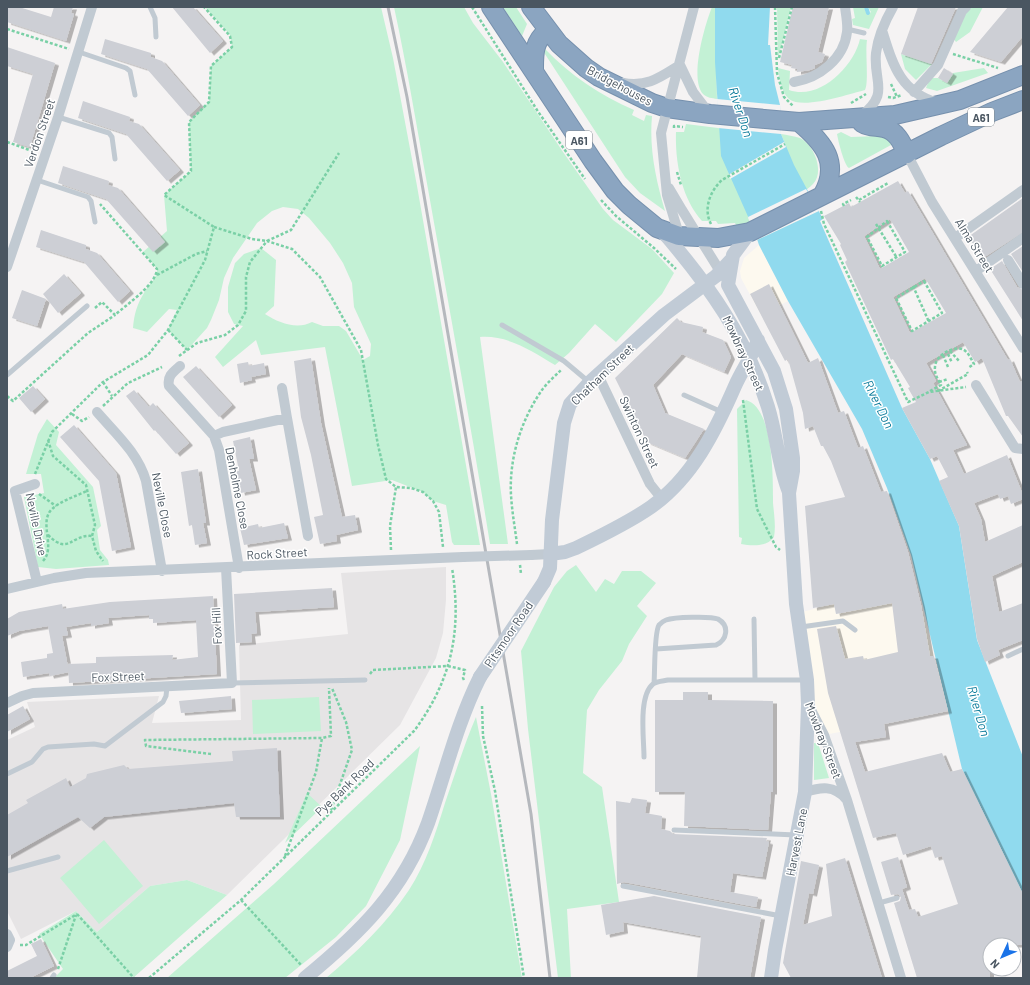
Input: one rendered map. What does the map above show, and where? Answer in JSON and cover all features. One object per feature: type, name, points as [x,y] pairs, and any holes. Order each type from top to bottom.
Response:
[{"type":"highway","name":"A61","points":[[490,7],[593,161],[616,191],[629,205],[671,234],[704,232],[730,237],[752,231],[819,201],[907,154],[992,112],[1023,100]]},
{"type":"highway","name":"A61","points":[[531,7],[547,31]]},
{"type":"highway","points":[[534,72],[534,48],[537,40],[547,31]]},
{"type":"highway","name":"Bridgehouses","points":[[547,31],[572,56],[599,77],[641,99],[667,108],[714,115],[854,119]]},
{"type":"highway","name":"A61","points":[[854,119],[916,112],[945,105],[1023,75]]},
{"type":"highway","points":[[796,117],[818,140],[830,159],[831,168],[828,185],[819,201]]},
{"type":"highway","points":[[854,119],[868,127],[884,128],[893,132],[900,139],[907,154]]},
{"type":"street","name":"Verdon Street","points":[[7,266],[10,253],[58,117],[92,7]]},
{"type":"street","points":[[671,234],[667,182],[661,140],[667,108],[680,66],[694,7]]},
{"type":"street","points":[[794,82],[812,77],[832,63],[845,42],[847,29],[845,7]]},
{"type":"street","points":[[854,119],[869,110],[879,94],[876,59],[878,43],[882,30],[893,7]]},
{"type":"street","points":[[914,92],[938,65],[964,9]]},
{"type":"street","points":[[882,30],[898,74],[903,83],[914,92],[929,100],[945,105]]},
{"type":"street","points":[[599,77],[632,85],[645,84],[680,66]]},
{"type":"street","points":[[680,66],[700,102],[714,115]]},
{"type":"street","name":"Alma Street","points":[[907,154],[922,185],[1023,348]]},
{"type":"street","points":[[667,182],[682,210],[704,232],[728,285]]},
{"type":"street","points":[[954,238],[1023,190]]},
{"type":"street","points":[[728,285],[731,260],[739,245],[752,231]]},
{"type":"street","name":"Mowbray Street","points":[[671,234],[733,326],[750,361],[768,406],[778,442],[782,473],[789,493]]},
{"type":"street","points":[[976,271],[1023,238]]},
{"type":"street","name":"Chatham Street","points":[[550,554],[552,520],[566,415],[570,404],[594,378],[664,315],[706,284],[731,260]]},
{"type":"street","points":[[1008,260],[1023,284]]},
{"type":"street","name":"Mowbray Street","points":[[728,285],[774,371],[786,409],[793,458],[793,471],[789,493],[793,560],[807,680],[808,704],[824,736],[847,800],[901,978]]},
{"type":"street","points":[[550,554],[565,552],[580,546],[640,514],[662,499],[680,481],[703,451],[742,372],[750,361],[758,340]]},
{"type":"street","name":"Denholme Close","points":[[178,363],[168,380],[169,386],[214,436],[218,450],[239,568]]},
{"type":"street","name":"Swinton Street","points":[[594,378],[650,484],[662,499]]},
{"type":"street","points":[[976,385],[1015,448],[1023,449]]},
{"type":"street","points":[[282,388],[308,536]]},
{"type":"street","name":"Neville Close","points":[[97,412],[137,458],[142,468],[146,481],[162,571]]},
{"type":"street","name":"Denholme Close","points":[[214,436],[223,432],[287,418]]},
{"type":"street","name":"Neville Drive","points":[[35,484],[15,491],[37,582]]},
{"type":"street","name":"Rock Street","points":[[7,589],[86,573],[239,568],[550,554]]},
{"type":"street","name":"Pitsmoor Road","points":[[308,976],[362,928],[382,905],[406,868],[427,824],[463,717],[477,682],[544,582],[550,568],[550,554]]},
{"type":"street","name":"Fox Hill","points":[[226,568],[232,683]]},
{"type":"street","name":"Fox Street","points":[[7,703],[33,693],[232,683]]},
{"type":"street","name":"Harvest Lane","points":[[771,978],[805,792],[808,704]]},
{"type":"street","points":[[805,792],[824,787],[839,792],[847,800]]},
{"type":"street","points":[[7,934],[10,940],[8,946]]},
{"type":"lane","points":[[150,7],[155,18],[156,36]]},
{"type":"lane","points":[[847,29],[864,33]]},
{"type":"lane","points":[[79,52],[126,68],[130,72],[135,95]]},
{"type":"lane","points":[[58,117],[109,133],[112,137],[115,158]]},
{"type":"lane","points":[[37,180],[88,197],[91,201],[95,222]]},
{"type":"lane","points":[[7,375],[87,306]]},
{"type":"lane","points":[[502,324],[567,364],[594,378]]},
{"type":"lane","points":[[684,395],[723,412]]},
{"type":"lane","points":[[654,683],[657,629],[664,620],[672,618],[714,618],[723,624],[726,630],[726,637],[722,642],[716,645],[656,649]]},
{"type":"lane","points":[[754,620],[755,680]]},
{"type":"lane","points":[[800,627],[843,621],[855,630]]},
{"type":"lane","points":[[1008,656],[1023,649]]},
{"type":"lane","points":[[232,683],[365,680]]},
{"type":"lane","points":[[644,757],[643,702],[647,690],[654,683],[668,680],[807,680]]},
{"type":"lane","points":[[7,774],[32,762],[43,749],[48,747],[94,744],[105,746],[163,702],[166,696],[167,687]]},
{"type":"lane","points":[[674,830],[798,835]]},
{"type":"lane","points":[[7,871],[58,857]]},
{"type":"lane","points":[[623,886],[782,916]]},
{"type":"lane","points":[[879,903],[897,898]]},
{"type":"path","points":[[204,7],[230,36],[232,47],[211,66],[209,102],[189,122],[191,171],[164,195],[214,227],[252,239],[267,241],[292,249],[320,277],[360,350],[386,479],[396,487],[390,526],[391,560]]},
{"type":"path","points":[[775,7],[777,73],[784,97],[796,117]]},
{"type":"path","points":[[779,58],[792,7]]},
{"type":"path","points":[[7,29],[79,52]]},
{"type":"path","points":[[944,51],[999,69]]},
{"type":"path","points":[[673,132],[674,126],[683,127],[685,111]]},
{"type":"path","points":[[7,142],[45,156]]},
{"type":"path","points":[[704,232],[713,227],[707,217],[711,193],[716,186],[729,176],[785,144]]},
{"type":"path","points":[[178,363],[187,350],[197,343],[225,335],[238,325],[246,311],[246,277],[250,262],[267,241],[290,230],[340,153]]},
{"type":"path","points":[[676,167],[681,186]]},
{"type":"path","points":[[856,197],[859,201],[888,183]]},
{"type":"path","points":[[88,197],[93,198],[104,208],[158,269],[157,275]]},
{"type":"path","points":[[819,201],[824,217],[824,224],[908,402],[941,385],[935,367],[937,359],[950,351],[958,349],[965,351],[974,364],[968,368]]},
{"type":"path","points":[[887,221],[905,252],[882,266],[867,237],[878,228],[887,221]]},
{"type":"path","points":[[876,224],[897,258]]},
{"type":"path","points":[[56,506],[41,497],[37,492],[34,478],[52,432],[103,382],[148,355],[168,330],[205,260],[214,227]]},
{"type":"path","points":[[7,396],[13,401],[88,333],[115,315],[151,283],[157,275],[196,254],[208,250]]},
{"type":"path","points":[[924,281],[942,313],[929,322],[912,331],[896,298],[924,281]]},
{"type":"path","points":[[913,287],[929,322]]},
{"type":"path","points":[[87,306],[92,311],[102,302],[115,315]]},
{"type":"path","points":[[168,330],[187,350]]},
{"type":"path","points":[[950,351],[958,361]]},
{"type":"path","points":[[948,354],[952,363]]},
{"type":"path","points":[[943,355],[948,367]]},
{"type":"path","points":[[517,546],[512,470],[519,436],[529,413],[543,389],[567,364]]},
{"type":"path","points":[[72,414],[82,421],[97,412],[112,396],[128,383],[164,366]]},
{"type":"path","points":[[938,392],[968,374],[967,372]]},
{"type":"path","points":[[939,382],[948,379]]},
{"type":"path","points":[[103,382],[112,396]]},
{"type":"path","points":[[929,392],[938,392],[976,385]]},
{"type":"path","points":[[744,394],[743,402],[757,509],[776,546],[793,560]]},
{"type":"path","points":[[48,440],[53,456],[86,485],[95,525],[92,536],[96,550],[114,572]]},
{"type":"path","name":"Pye Bank Road","points":[[149,978],[241,900],[331,813],[414,732],[434,700],[448,666],[457,622],[456,603],[448,558],[439,512],[433,501],[423,492],[411,488],[396,487]]},
{"type":"path","points":[[33,566],[45,559],[48,551],[47,522],[50,511],[56,506],[87,491]]},
{"type":"path","points":[[48,535],[55,542],[62,545],[70,544],[86,536],[92,536]]},
{"type":"path","points":[[519,560],[521,574]]},
{"type":"path","points":[[365,680],[373,670],[448,666],[465,670],[463,678],[477,682]]},
{"type":"path","points":[[329,680],[346,722],[352,750],[331,813]]},
{"type":"path","points":[[212,754],[146,746],[145,740],[322,738],[331,736],[329,680]]},
{"type":"path","points":[[485,700],[482,705],[483,736],[495,790],[524,978]]},
{"type":"path","points":[[284,858],[316,772],[322,738]]},
{"type":"path","points":[[241,900],[308,976]]},
{"type":"path","points":[[8,946],[26,945],[77,914]]},
{"type":"path","points":[[53,977],[62,961],[77,914]]},
{"type":"path","points":[[77,914],[134,978]]},
{"type":"shaded area","points":[[759,245],[788,301],[761,315],[741,278],[740,271],[744,258]]},
{"type":"shaded area","points":[[446,567],[446,600],[443,633],[436,658],[400,725],[227,895],[187,880],[150,886],[97,932],[76,911],[21,939],[7,911],[7,740],[35,727],[27,702],[159,696],[152,723],[241,720],[239,645],[348,634],[341,573]]},
{"type":"shaded area","points":[[903,601],[904,607],[921,605],[948,711],[824,735],[808,704],[798,613],[834,604],[836,614]]},
{"type":"green space","points":[[205,7],[381,7],[393,58],[417,186],[480,545],[454,545],[452,542],[446,505],[433,501],[423,492],[392,480],[352,486],[325,347],[261,355],[256,340],[223,367],[215,357],[243,326],[234,324],[228,312],[228,287],[235,263],[244,254],[261,248],[276,260],[274,306],[265,314],[282,323],[294,325],[312,322],[323,326],[339,326],[346,331],[363,360],[370,356],[371,344],[354,307],[352,283],[343,263],[330,243],[309,218],[298,209],[283,207],[272,211],[257,223],[233,258],[224,278],[219,300],[207,328],[187,350],[168,330],[177,310],[169,309],[147,332],[133,328],[139,301],[157,273],[157,269],[143,252],[167,231],[164,195],[191,171],[189,122],[209,102],[211,66],[232,47],[230,35]]},
{"type":"green space","points":[[394,7],[464,7],[473,23],[503,62],[603,209],[613,220],[652,249],[674,273],[662,294],[616,342],[595,324],[569,353],[555,365],[529,349],[510,341],[490,337],[480,337],[508,544],[490,544],[416,120]]},
{"type":"green space","points":[[503,7],[516,7],[527,24],[522,36]]},
{"type":"green space","points":[[712,7],[715,7],[717,99],[703,94],[699,87],[698,76],[698,64],[702,38]]},
{"type":"green space","points":[[777,7],[791,7],[778,59]]},
{"type":"green space","points":[[853,7],[864,7],[867,15],[871,12],[868,7],[879,7],[869,29],[853,25],[852,19],[855,18]]},
{"type":"green space","points":[[983,7],[970,32],[956,42],[953,38],[968,9]]},
{"type":"green space","points":[[860,39],[867,40],[867,81],[865,90],[838,98],[805,103],[796,102],[789,99],[784,93],[778,68],[790,71],[789,90],[801,92],[824,86],[834,79],[851,60]]},
{"type":"green space","points":[[545,49],[565,68],[586,84],[609,98],[634,110],[632,115],[644,121],[646,115],[652,116],[652,152],[665,211],[640,193],[625,177],[543,51]]},
{"type":"green space","points":[[901,54],[932,64],[916,80],[905,69]]},
{"type":"green space","points":[[984,68],[988,73],[937,91],[926,88],[930,78],[938,78],[947,83],[953,73]]},
{"type":"green space","points":[[686,124],[734,130],[749,168],[748,218],[750,222],[737,227],[735,223],[718,224],[716,221],[702,221],[695,212],[684,190],[678,167],[676,132],[684,132]]},
{"type":"green space","points":[[841,132],[851,137],[880,136],[889,139],[891,145],[849,168],[843,158],[837,134]]},
{"type":"green space","points":[[781,134],[800,138],[805,141],[810,146],[818,166],[816,179],[810,187],[785,199],[786,146]]},
{"type":"green space","points":[[746,400],[755,406],[762,416],[767,430],[772,462],[775,533],[774,537],[767,543],[759,545],[741,544],[742,538],[739,537],[737,409]]},
{"type":"green space","points":[[47,419],[59,432],[56,445],[93,487],[101,526],[97,530],[100,550],[108,560],[109,565],[56,569],[38,567],[24,497],[44,493],[41,474],[26,474],[38,434]]},
{"type":"green space","points":[[576,565],[596,592],[605,579],[614,584],[622,571],[641,571],[656,583],[637,606],[647,616],[629,644],[622,661],[599,690],[587,710],[583,773],[602,787],[619,902],[567,909],[571,978],[558,978],[528,729],[521,651],[554,587],[567,571]]},
{"type":"green space","points":[[319,697],[321,731],[253,734],[252,700]]},
{"type":"green space","points":[[476,717],[491,794],[522,978],[326,978],[360,948],[381,926],[409,890],[421,870]]},
{"type":"green space","points":[[814,743],[818,743],[829,778],[814,780]]},
{"type":"green space","points":[[420,746],[400,840],[366,906],[336,937],[285,978],[167,978],[274,884]]},
{"type":"green space","points":[[307,793],[322,807],[285,843]]},
{"type":"green space","points":[[104,840],[143,886],[99,924],[60,878]]},
{"type":"green space","points":[[187,880],[227,895],[133,978],[54,978],[63,969],[39,934],[76,911],[97,932],[150,886]]},
{"type":"water","name":"River Don","points":[[715,7],[770,7],[768,45],[770,45],[775,85],[780,105],[781,134],[794,165],[823,219],[820,221],[902,408],[930,459],[959,526],[977,640],[1023,757],[1023,894],[962,769],[911,555],[887,488],[862,429],[788,301],[759,245],[754,230],[721,156],[715,62]]},
{"type":"pier","points":[[717,99],[780,105],[781,134],[718,128]]},
{"type":"pier","points":[[784,142],[786,147],[730,179],[728,175]]},
{"type":"pier","points":[[806,189],[819,211],[757,240],[748,217]]},
{"type":"building","points":[[7,7],[19,7],[51,17],[54,7],[73,7],[71,13],[74,14],[66,41],[7,22]]},
{"type":"building","points":[[172,7],[193,7],[223,41],[210,53]]},
{"type":"building","points":[[793,7],[829,7],[818,52],[825,54],[822,62],[815,65],[815,68],[810,70],[797,72],[797,69],[791,68],[792,65],[780,62]]},
{"type":"building","points":[[918,7],[956,7],[931,64],[901,54]]},
{"type":"building","points":[[1008,7],[1023,7],[1023,36],[1001,62],[970,52]]},
{"type":"building","points":[[105,39],[151,53],[151,57],[162,61],[200,105],[188,116],[147,69],[101,54]]},
{"type":"building","points":[[7,47],[55,63],[30,147],[13,142],[33,74],[7,66]]},
{"type":"building","points":[[944,68],[953,74],[947,83],[938,78]]},
{"type":"building","points":[[83,101],[130,117],[129,121],[139,124],[180,170],[167,181],[126,134],[78,118]]},
{"type":"building","points":[[63,166],[109,181],[108,185],[118,188],[165,242],[153,252],[106,199],[58,183]]},
{"type":"building","points":[[898,181],[905,193],[908,191],[1008,360],[1010,359],[1020,382],[1023,381],[1023,437],[1008,416],[1006,416],[982,358],[975,362],[963,342],[926,363],[936,381],[933,383],[967,445],[953,450],[964,474],[1007,455],[1023,495],[1023,499],[1011,504],[1008,496],[1000,499],[998,494],[974,503],[981,519],[985,542],[1023,525],[1023,562],[992,576],[999,612],[1023,603],[1023,640],[998,650],[1000,655],[985,662],[977,639],[959,526],[939,481],[948,477],[937,456],[930,459],[902,408],[916,402],[908,388],[910,387],[893,359],[891,360],[845,262],[847,260],[840,245],[841,244],[824,216],[849,203],[851,207]],"holes":[[[890,219],[909,252],[880,269],[864,236]],[[925,278],[946,313],[910,333],[893,297]]]},
{"type":"building","points":[[1023,198],[1023,232],[983,258],[968,237]]},
{"type":"building","points":[[41,230],[86,245],[86,249],[97,253],[130,291],[118,302],[84,262],[36,247]]},
{"type":"building","points":[[1023,246],[1023,272],[1011,254]]},
{"type":"building","points":[[1002,261],[1017,287],[1023,290],[1023,321],[990,269]]},
{"type":"building","points":[[64,274],[81,293],[58,313],[43,294]]},
{"type":"building","points":[[769,284],[808,363],[818,358],[838,413],[844,411],[858,448],[863,446],[881,492],[887,491],[908,552],[921,605],[930,656],[934,656],[948,711],[884,724],[886,737],[855,742],[865,772],[942,753],[950,772],[962,769],[1023,894],[1023,945],[1022,937],[982,937],[982,977],[990,978],[917,978],[894,903],[900,901],[901,897],[898,894],[891,895],[881,862],[898,857],[907,887],[902,889],[909,910],[915,909],[918,917],[958,904],[942,856],[935,858],[931,846],[903,855],[896,833],[873,838],[828,693],[817,629],[836,626],[845,659],[863,656],[864,660],[898,652],[892,603],[836,614],[834,604],[813,608],[805,506],[845,497],[831,461],[823,446],[821,446],[813,426],[805,429],[803,413],[788,359],[785,361],[750,294]]},
{"type":"building","points":[[22,290],[46,299],[37,326],[12,318]]},
{"type":"building","points":[[677,318],[681,322],[703,327],[702,332],[723,340],[731,357],[724,372],[682,354],[653,385],[665,413],[704,429],[685,458],[647,442],[615,378]]},
{"type":"building","points":[[311,358],[321,423],[342,517],[355,515],[358,530],[336,535],[337,541],[320,544],[314,517],[323,515],[311,455],[301,417],[294,361]]},
{"type":"building","points":[[248,362],[249,366],[264,363],[266,374],[251,377],[252,380],[240,383],[237,364]]},
{"type":"building","points":[[196,366],[232,405],[219,417],[183,377]]},
{"type":"building","points":[[33,386],[45,399],[31,412],[19,398]]},
{"type":"building","points":[[134,390],[149,407],[153,403],[189,443],[176,454],[155,430],[154,431],[126,396]]},
{"type":"building","points":[[74,425],[116,473],[131,547],[112,551],[99,481],[60,437]]},
{"type":"building","points":[[250,437],[254,459],[249,459],[256,490],[241,493],[236,471],[239,471],[233,441]]},
{"type":"building","points":[[198,469],[206,523],[203,523],[207,543],[195,545],[192,525],[189,526],[181,472]]},
{"type":"building","points":[[284,523],[288,538],[244,545],[240,528],[258,524],[259,528]]},
{"type":"building","points":[[332,588],[334,607],[255,612],[257,633],[251,634],[252,642],[236,643],[234,594]]},
{"type":"building","points":[[213,596],[217,674],[69,683],[68,672],[50,676],[49,673],[23,677],[21,662],[47,658],[47,654],[53,653],[48,626],[19,631],[7,636],[7,619],[19,612],[62,604],[63,609],[110,602]],"holes":[[[149,615],[149,619],[153,619],[153,623],[196,620],[198,657],[172,660],[173,655],[96,657],[96,663],[68,664],[68,668],[62,636],[68,635],[66,627],[91,623],[91,626],[109,623],[108,618]]]},
{"type":"building","points":[[683,692],[708,692],[708,700],[773,701],[773,792],[771,792],[768,830],[684,826],[685,792],[655,792],[655,700],[683,700]]},
{"type":"building","points":[[231,696],[232,709],[181,713],[179,701]]},
{"type":"building","points":[[23,706],[30,719],[7,732],[7,715]]},
{"type":"building","points":[[277,748],[280,817],[236,817],[234,803],[104,817],[90,828],[78,817],[7,857],[7,815],[28,803],[26,800],[66,778],[70,787],[86,778],[87,774],[124,765],[128,769],[233,761],[232,751]]},
{"type":"building","points":[[632,798],[647,800],[645,813],[662,816],[661,829],[670,831],[673,834],[767,838],[766,841],[769,842],[762,877],[733,873],[730,892],[758,897],[756,907],[624,882],[617,884],[616,801],[630,803]]},
{"type":"building","points":[[845,858],[882,978],[791,978],[783,963],[801,861],[819,865],[813,894],[809,893],[803,925],[832,916],[826,864]]},
{"type":"building","points":[[654,896],[761,917],[750,978],[697,978],[701,936],[623,922],[624,931],[606,935],[601,905]]},
{"type":"building","points":[[41,939],[54,966],[30,978],[7,978],[7,971],[37,956],[31,944]]},
{"type":"waterway","points":[[866,7],[868,13]]},
{"type":"railway","points":[[388,7],[407,97],[531,814],[550,978]]}]
